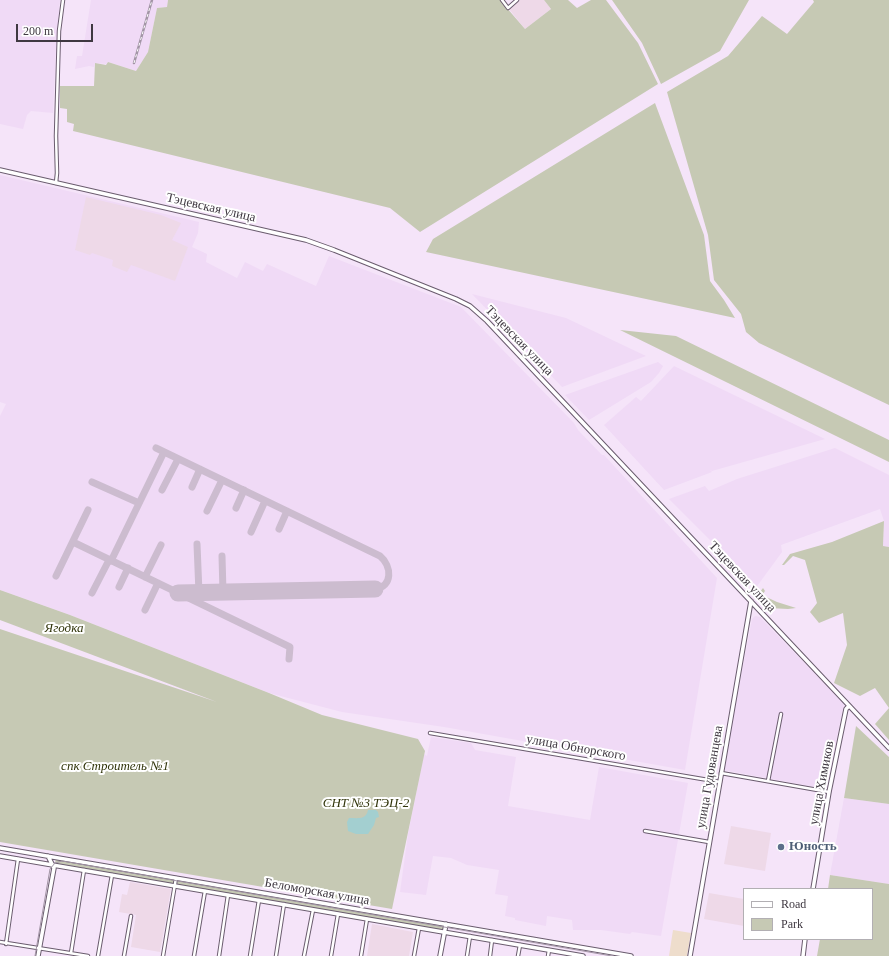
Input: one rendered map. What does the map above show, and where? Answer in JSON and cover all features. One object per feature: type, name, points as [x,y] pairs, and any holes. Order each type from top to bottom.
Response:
[{"type":"main road","name":"Тэцевская улица","points":[[0,170],[306,240],[456,299],[470,306],[487,321],[889,748]]},
{"type":"main road","name":"улица Гудованцева","points":[[690,956],[751,601]]},
{"type":"main road","name":"улица Химиков","points":[[814,888],[829,792],[846,709],[849,706]]},
{"type":"main road","name":"Беломорская улица","points":[[0,848],[631,956]]},
{"type":"main road","name":"Беломорская улица","points":[[0,856],[583,956]]},
{"type":"main road","points":[[38,956],[54,868],[48,856]]},
{"type":"main road","points":[[440,956],[446,924]]},
{"type":"main road","points":[[802,956],[805,940]]},
{"type":"main road","points":[[567,953],[569,945]]},
{"type":"street","points":[[56,182],[59,31],[63,0]]},
{"type":"street","points":[[502,0],[508,8],[517,0]]},
{"type":"street","points":[[768,781],[781,714]]},
{"type":"street","name":"улица Обнорского","points":[[430,733],[720,782]]},
{"type":"street","points":[[721,773],[829,792]]},
{"type":"street","points":[[645,831],[709,842]]},
{"type":"street","points":[[6,944],[18,858]]},
{"type":"street","points":[[71,953],[84,870]]},
{"type":"street","points":[[98,956],[112,875]]},
{"type":"street","points":[[163,956],[176,878]]},
{"type":"street","points":[[194,956],[205,891]]},
{"type":"street","points":[[219,956],[228,895]]},
{"type":"street","points":[[250,956],[259,900]]},
{"type":"street","points":[[276,956],[284,904]]},
{"type":"street","points":[[304,956],[313,909]]},
{"type":"street","points":[[331,956],[338,914]]},
{"type":"street","points":[[124,956],[131,916]]},
{"type":"street","points":[[361,956],[367,919]]},
{"type":"street","points":[[414,956],[418,928]]},
{"type":"street","points":[[467,956],[470,936]]},
{"type":"street","points":[[490,956],[492,940]]},
{"type":"street","points":[[0,942],[88,956]]},
{"type":"street","points":[[518,956],[520,945]]},
{"type":"street","points":[[548,956],[549,950]]},
{"type":"shaded area","points":[[0,0],[60,0],[53,113],[31,111],[27,115],[23,129],[0,124]]},
{"type":"shaded area","points":[[91,0],[168,0],[167,7],[157,8],[148,52],[136,71],[108,62],[106,64],[95,63],[94,67],[89,66],[75,69],[77,56],[82,56]]},
{"type":"shaded area","points":[[520,0],[544,0],[551,9],[525,29],[509,9]]},
{"type":"shaded area","points":[[0,175],[199,222],[198,233],[192,247],[207,254],[206,262],[237,278],[245,262],[263,271],[267,264],[316,286],[329,256],[461,307],[574,423],[578,430],[602,455],[604,455],[717,578],[685,770],[444,727],[342,712],[269,693],[70,615],[0,590],[0,416],[6,404],[0,402]]},
{"type":"shaded area","points":[[86,197],[161,215],[181,223],[172,240],[188,247],[175,281],[131,265],[127,272],[112,266],[113,260],[92,253],[90,255],[75,250]]},
{"type":"shaded area","points":[[472,294],[566,318],[646,356],[562,387]]},
{"type":"shaded area","points":[[658,362],[663,366],[651,382],[589,420],[565,395]]},
{"type":"shaded area","points":[[674,366],[825,439],[712,471],[710,470],[712,472],[664,490],[604,425],[636,397],[641,401]]},
{"type":"shaded area","points":[[835,448],[889,475],[889,547],[883,546],[884,521],[880,509],[781,545],[782,552],[755,589],[731,561],[669,499],[705,486],[709,491],[737,479]]},
{"type":"shaded area","points":[[755,616],[760,617],[844,704],[826,789],[723,770],[752,619]]},
{"type":"shaded area","points":[[431,737],[471,743],[475,750],[516,757],[508,806],[590,820],[599,767],[688,783],[661,936],[632,932],[630,934],[601,930],[573,930],[572,920],[547,916],[546,926],[515,920],[515,918],[505,916],[508,896],[495,894],[499,870],[467,865],[451,858],[433,856],[426,895],[400,892],[408,834],[424,754],[427,756]]},
{"type":"shaded area","points":[[844,798],[889,804],[889,884],[830,875]]},
{"type":"shaded area","points":[[368,810],[376,810],[379,817],[376,818],[374,825],[368,834],[356,834],[348,831],[347,822],[349,818],[363,817]]},
{"type":"shaded area","points":[[731,826],[771,833],[765,871],[724,864]]},
{"type":"shaded area","points":[[130,882],[171,889],[160,952],[131,947],[136,915],[119,912],[122,894],[127,895]]},
{"type":"shaded area","points":[[709,893],[743,899],[743,926],[704,919]]},
{"type":"shaded area","points":[[372,924],[413,932],[409,956],[367,956]]},
{"type":"shaded area","points":[[673,930],[691,933],[687,956],[669,956]]},
{"type":"green space","points":[[168,0],[500,0],[525,29],[551,9],[544,0],[568,0],[577,8],[591,0],[606,0],[638,43],[658,84],[420,232],[390,208],[73,131],[74,124],[67,122],[67,109],[60,108],[60,86],[94,86],[95,63],[106,65],[108,62],[136,71],[148,52],[157,8],[167,7]]},
{"type":"green space","points":[[612,0],[749,0],[720,51],[661,84],[642,43]]},
{"type":"green space","points":[[813,0],[889,0],[889,405],[759,343],[746,332],[741,314],[714,280],[708,235],[667,92],[728,56],[762,16],[787,34],[814,2]]},
{"type":"green space","points":[[655,103],[704,235],[710,281],[735,318],[426,252],[433,239]]},
{"type":"green space","points":[[620,330],[676,336],[889,440],[889,462]]},
{"type":"green space","points":[[884,521],[883,546],[889,547],[889,708],[875,688],[860,696],[834,683],[847,645],[843,613],[819,623],[810,612],[817,603],[805,560],[793,556],[784,565],[782,565],[790,554],[832,542]]},
{"type":"green space","points":[[763,588],[765,591],[762,595],[796,608],[769,608],[757,596]]},
{"type":"green space","points":[[0,590],[70,615],[322,715],[418,739],[425,751],[392,909],[0,842],[0,629],[217,702],[0,620]]},
{"type":"green space","points":[[889,708],[889,740],[875,724]]},
{"type":"green space","points":[[856,726],[889,757],[889,804],[844,798]]},
{"type":"green space","points":[[56,858],[175,879],[174,884],[55,863]]},
{"type":"green space","points":[[830,875],[889,884],[889,956],[817,956],[820,940],[873,940],[873,888],[828,888]]},
{"type":"green space","points":[[178,879],[444,926],[444,931],[177,885]]},
{"type":"taxiway","points":[[156,448],[380,556],[387,565],[389,576],[385,584],[375,589]]},
{"type":"taxiway","points":[[111,561],[164,452]]},
{"type":"taxiway","points":[[162,490],[178,459]]},
{"type":"taxiway","points":[[192,487],[200,469]]},
{"type":"taxiway","points":[[207,511],[222,480]]},
{"type":"taxiway","points":[[92,482],[139,503]]},
{"type":"taxiway","points":[[236,508],[244,490]]},
{"type":"taxiway","points":[[251,532],[265,501]]},
{"type":"taxiway","points":[[56,576],[88,510]]},
{"type":"taxiway","points":[[279,529],[287,511]]},
{"type":"taxiway","points":[[73,542],[290,647],[289,659]]},
{"type":"taxiway","points":[[197,544],[199,593]]},
{"type":"taxiway","points":[[145,577],[161,545]]},
{"type":"taxiway","points":[[222,556],[223,592]]},
{"type":"taxiway","points":[[92,593],[109,560]]},
{"type":"taxiway","points":[[119,587],[128,568]]},
{"type":"taxiway","points":[[145,610],[158,583]]},
{"type":"runway","points":[[178,593],[375,589]]},
{"type":"tram line","points":[[35,956],[50,869],[55,863],[62,861],[612,956]]},
{"type":"railway","points":[[134,63],[152,0]]},
{"type":"place","name":"Юность","points":[[781,847]]},
{"type":"park label","name":"Ягодка","points":[[64,629]]},
{"type":"park label","name":"спк Строитель №1","points":[[115,767]]},
{"type":"park label","name":"СНТ №3 ТЭЦ-2","points":[[366,804]]}]
